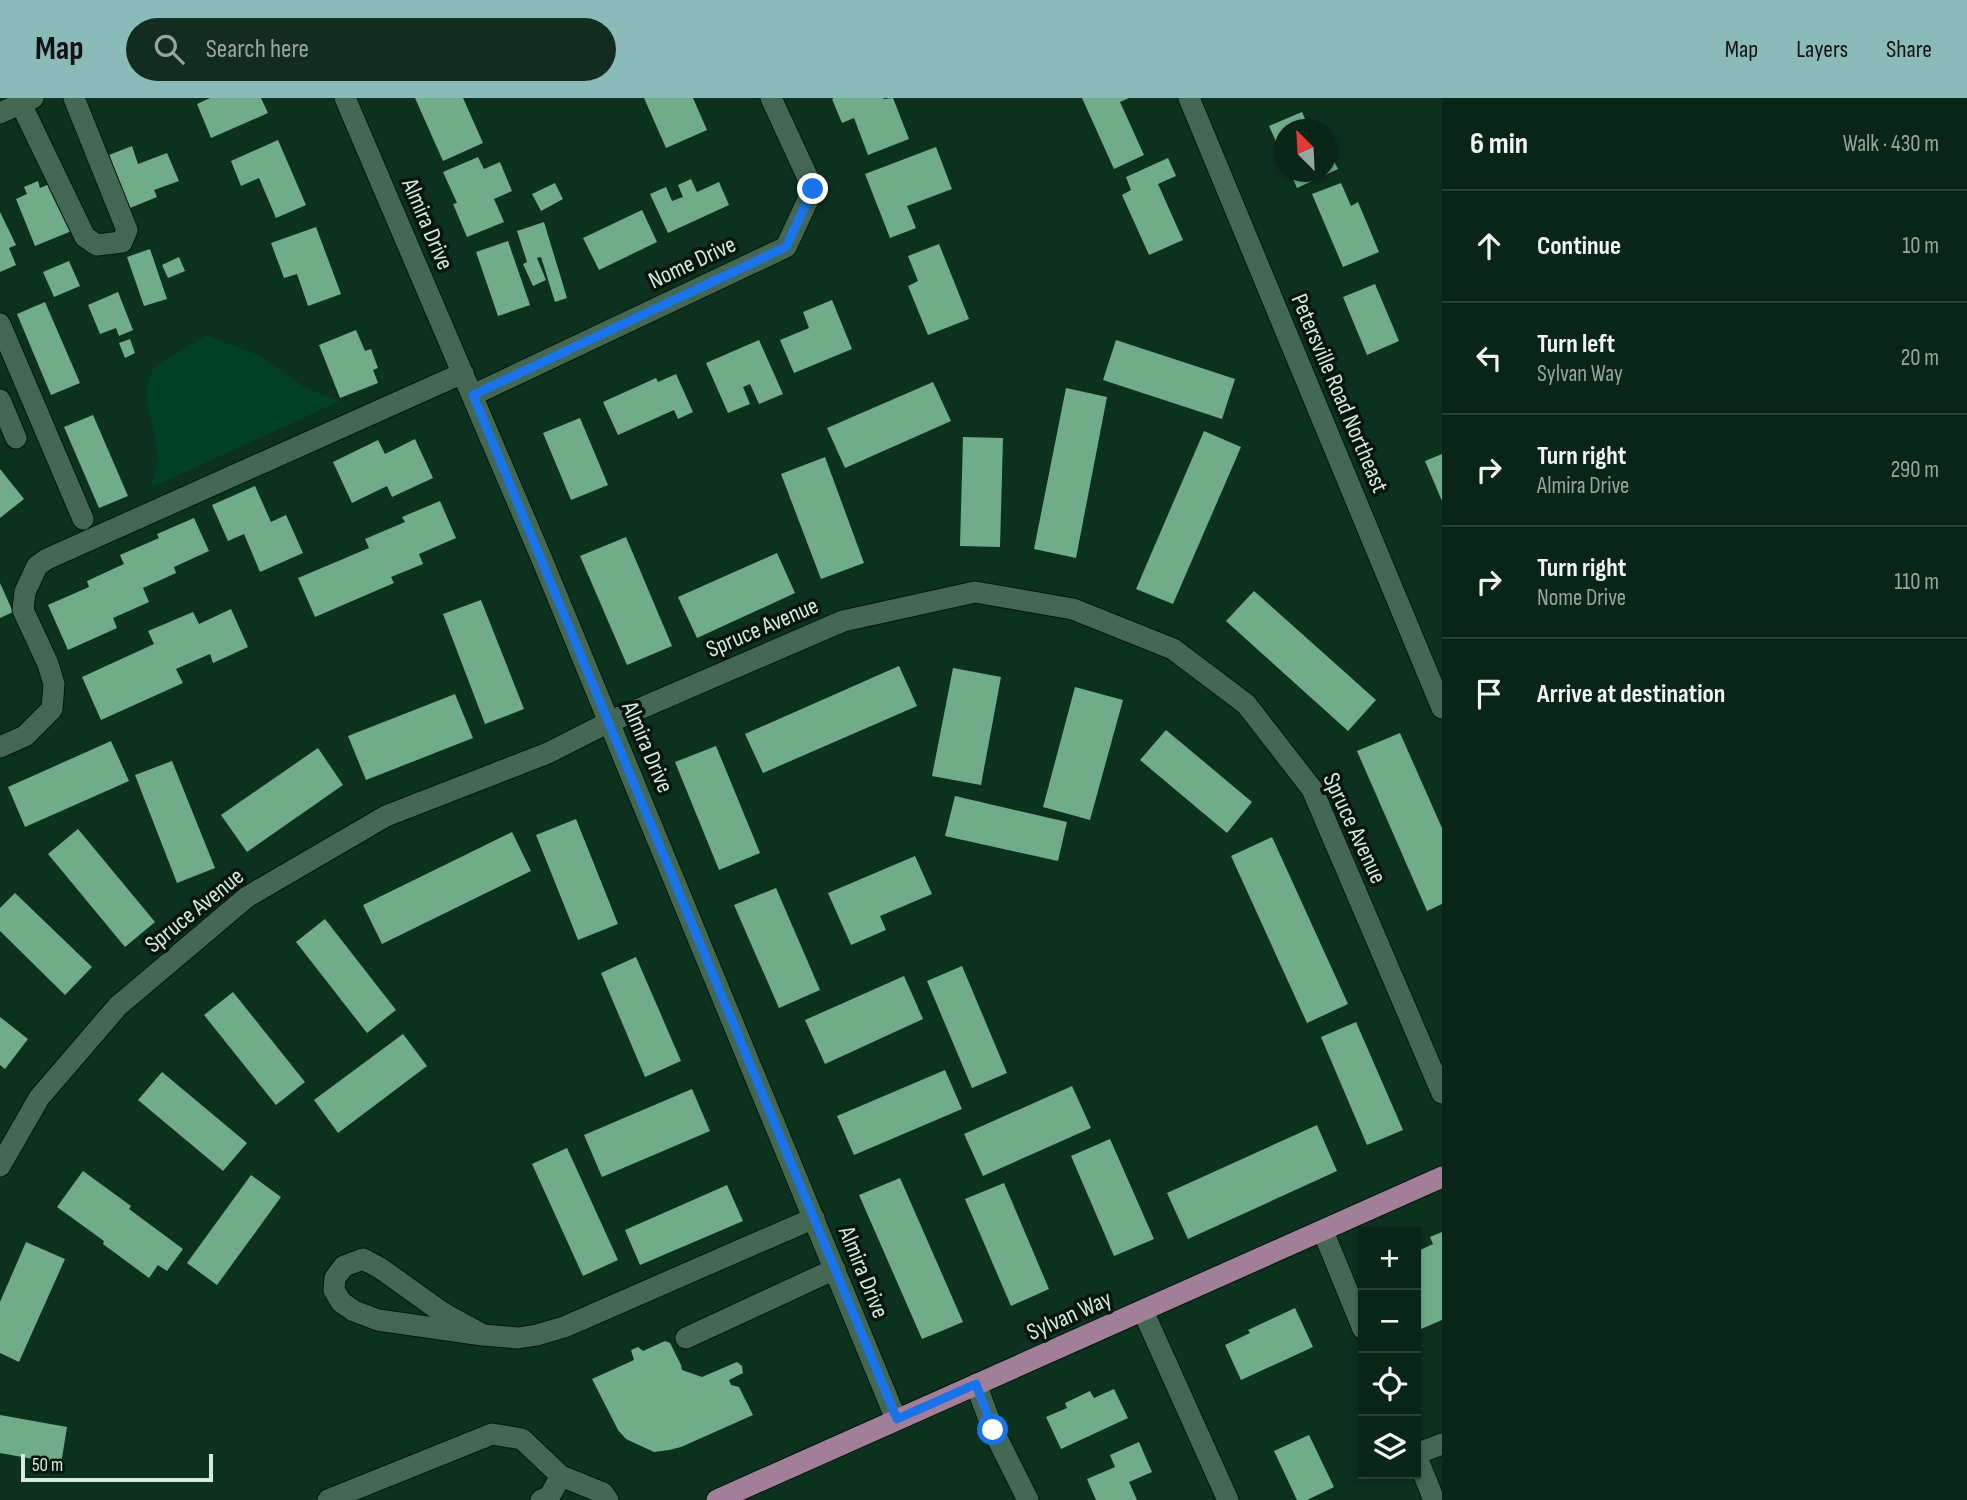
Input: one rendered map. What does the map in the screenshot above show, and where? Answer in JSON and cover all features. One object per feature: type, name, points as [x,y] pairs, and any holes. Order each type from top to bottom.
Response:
[{"type":"main road","name":"Sylvan Way","points":[[717,1500],[1442,1177]]},
{"type":"street","points":[[0,113],[28,101],[85,237],[97,245],[122,242],[127,230],[74,98]]},
{"type":"street","name":"Almira Drive","points":[[345,98],[473,395],[897,1419]]},
{"type":"street","name":"Nome Drive","points":[[473,395],[786,247],[813,189],[771,98]]},
{"type":"street","name":"Petersville Road Northeast","points":[[1189,98],[1442,708]]},
{"type":"street","points":[[0,324],[83,519]]},
{"type":"street","points":[[0,747],[24,736],[51,709],[54,684],[48,664],[23,610],[25,592],[37,566],[59,553],[463,373]]},
{"type":"street","points":[[0,400],[16,438]]},
{"type":"street","name":"Spruce Avenue","points":[[0,1166],[39,1098],[118,1006],[247,897],[386,816],[548,753],[609,722],[843,621],[975,592],[1073,609],[1173,649],[1245,704],[1312,789],[1442,1093]]},
{"type":"street","points":[[482,1335],[443,1313],[363,1259],[344,1266],[335,1278],[334,1290],[341,1302],[354,1311],[377,1320],[482,1335],[518,1338],[564,1327],[814,1218]]},
{"type":"street","points":[[1323,1231],[1358,1317]]},
{"type":"street","points":[[686,1338],[835,1269]]},
{"type":"street","points":[[1143,1311],[1228,1500]]},
{"type":"street","points":[[976,1384],[993,1430],[1028,1500]]},
{"type":"street","points":[[328,1500],[492,1434],[522,1439],[561,1476],[603,1493],[608,1500]]},
{"type":"street","points":[[1421,1453],[1442,1444]]},
{"type":"street","points":[[1421,1468],[1434,1500]]},
{"type":"street","points":[[541,1500],[549,1497],[561,1476]]},
{"type":"green space","points":[[206,335],[256,354],[306,388],[340,401],[150,488],[159,459],[145,391],[153,368]]},
{"type":"building","points":[[210,98],[261,98],[268,113],[211,138],[197,104]]},
{"type":"building","points":[[415,98],[463,98],[483,143],[443,161]]},
{"type":"building","points":[[644,98],[693,98],[707,130],[666,148]]},
{"type":"building","points":[[893,98],[909,139],[868,155],[854,118],[842,123],[832,99]]},
{"type":"building","points":[[1082,98],[1129,98],[1120,102],[1144,155],[1114,169]]},
{"type":"building","points":[[1302,112],[1305,119],[1286,119]]},
{"type":"building","points":[[1274,124],[1274,137],[1269,126]]},
{"type":"building","points":[[278,140],[306,205],[276,218],[259,178],[241,186],[231,161]]},
{"type":"building","points":[[132,146],[138,164],[167,153],[179,181],[154,190],[157,197],[130,208],[109,155]]},
{"type":"building","points":[[936,147],[952,189],[907,206],[916,228],[890,238],[865,174]]},
{"type":"building","points":[[478,157],[484,169],[500,162],[512,191],[494,199],[504,222],[467,237],[453,204],[457,203],[443,172]]},
{"type":"building","points":[[1168,158],[1176,176],[1158,184],[1183,240],[1149,255],[1122,195],[1131,190],[1126,177]]},
{"type":"building","points":[[691,179],[697,192],[719,182],[729,205],[668,233],[650,194],[666,187],[672,201],[683,197],[678,185]]},
{"type":"building","points":[[38,181],[40,188],[54,182],[74,230],[35,246],[16,199],[27,194],[24,187]]},
{"type":"building","points":[[1294,182],[1310,182],[1297,188]]},
{"type":"building","points":[[555,183],[563,199],[541,211],[532,194]]},
{"type":"building","points":[[1341,183],[1351,206],[1358,202],[1379,252],[1343,267],[1312,194]]},
{"type":"building","points":[[642,210],[657,242],[599,270],[583,238]]},
{"type":"building","points":[[0,212],[16,245],[9,248],[16,265],[0,272]]},
{"type":"building","points":[[544,222],[567,298],[555,302],[541,257],[537,258],[546,280],[533,286],[523,264],[527,262],[517,231]]},
{"type":"building","points":[[316,227],[341,294],[308,306],[297,274],[284,278],[271,243]]},
{"type":"building","points":[[508,241],[530,305],[498,316],[476,252]]},
{"type":"building","points":[[939,244],[969,319],[928,335],[908,286],[918,281],[908,256]]},
{"type":"building","points":[[150,249],[167,299],[144,306],[127,257]]},
{"type":"building","points":[[179,257],[185,271],[168,278],[162,265]]},
{"type":"building","points":[[69,261],[80,286],[54,297],[43,272]]},
{"type":"building","points":[[1375,284],[1399,341],[1367,355],[1343,297]]},
{"type":"building","points":[[118,292],[133,330],[119,336],[116,328],[100,334],[88,305]]},
{"type":"building","points":[[832,300],[852,349],[794,373],[780,340],[809,328],[803,312]]},
{"type":"building","points":[[45,302],[80,383],[51,395],[17,314]]},
{"type":"building","points":[[356,330],[365,351],[371,349],[378,368],[373,370],[378,383],[340,398],[319,345]]},
{"type":"building","points":[[130,339],[135,353],[125,358],[119,343]]},
{"type":"building","points":[[759,340],[783,394],[759,404],[750,384],[743,387],[750,404],[728,413],[706,363]]},
{"type":"building","points":[[1116,340],[1235,379],[1222,419],[1103,380]]},
{"type":"building","points":[[676,374],[693,412],[678,419],[674,410],[618,435],[603,402],[656,378],[658,382]]},
{"type":"building","points":[[933,382],[951,421],[845,468],[827,428]]},
{"type":"building","points":[[1066,388],[1107,397],[1076,558],[1034,549]]},
{"type":"building","points":[[93,415],[128,496],[99,508],[64,427]]},
{"type":"building","points":[[580,418],[608,485],[571,500],[543,433]]},
{"type":"building","points":[[1204,431],[1241,447],[1173,604],[1136,589]]},
{"type":"building","points":[[963,437],[1003,438],[1000,547],[960,546]]},
{"type":"building","points":[[415,439],[433,478],[392,497],[387,486],[352,503],[333,462],[378,440],[385,454]]},
{"type":"building","points":[[1442,454],[1442,501],[1425,461]]},
{"type":"building","points":[[825,457],[864,563],[821,579],[781,474]]},
{"type":"building","points":[[0,469],[24,499],[0,518]]},
{"type":"building","points":[[255,486],[271,522],[286,515],[303,553],[260,572],[244,534],[228,541],[212,505]]},
{"type":"building","points":[[440,501],[456,538],[419,554],[423,564],[391,577],[394,583],[315,617],[298,578],[369,548],[365,539],[405,522],[402,517]]},
{"type":"building","points":[[194,518],[209,551],[174,567],[176,573],[143,588],[149,602],[113,618],[117,628],[68,650],[48,605],[89,587],[87,581],[124,564],[120,555],[159,538],[157,534]]},
{"type":"building","points":[[626,537],[672,646],[627,665],[580,556]]},
{"type":"building","points":[[777,553],[795,593],[697,638],[678,597]]},
{"type":"building","points":[[0,583],[13,612],[0,618]]},
{"type":"building","points":[[1254,591],[1376,700],[1348,731],[1226,621]]},
{"type":"building","points":[[481,600],[524,709],[485,724],[443,614]]},
{"type":"building","points":[[231,609],[248,647],[213,663],[210,654],[176,669],[183,683],[101,720],[82,677],[154,644],[148,631],[193,612],[199,624]]},
{"type":"building","points":[[899,666],[917,706],[763,773],[745,734]]},
{"type":"building","points":[[953,668],[1001,677],[981,785],[932,776]]},
{"type":"building","points":[[1075,687],[1123,700],[1090,820],[1043,807]]},
{"type":"building","points":[[455,694],[473,738],[366,780],[348,736]]},
{"type":"building","points":[[1166,730],[1252,802],[1227,833],[1140,760]]},
{"type":"building","points":[[1400,733],[1442,828],[1442,904],[1427,911],[1357,751]]},
{"type":"building","points":[[111,741],[129,781],[25,827],[8,787]]},
{"type":"building","points":[[716,746],[760,853],[719,870],[675,762]]},
{"type":"building","points":[[318,748],[343,785],[247,852],[221,815]]},
{"type":"building","points":[[172,761],[215,868],[177,883],[135,775]]},
{"type":"building","points":[[955,796],[1067,822],[1058,861],[945,836]]},
{"type":"building","points":[[576,819],[618,924],[578,940],[536,835]]},
{"type":"building","points":[[78,829],[155,922],[125,947],[48,854]]},
{"type":"building","points":[[512,832],[531,871],[382,944],[363,905]]},
{"type":"building","points":[[1272,837],[1348,1004],[1307,1023],[1231,856]]},
{"type":"building","points":[[915,856],[932,894],[880,916],[886,930],[851,945],[828,893]]},
{"type":"building","points":[[776,888],[820,990],[779,1008],[734,905]]},
{"type":"building","points":[[15,893],[92,967],[65,995],[0,931],[0,908]]},
{"type":"building","points":[[325,919],[396,1010],[367,1033],[296,942]]},
{"type":"building","points":[[636,957],[681,1061],[645,1077],[601,973]]},
{"type":"building","points":[[962,966],[1007,1073],[972,1088],[927,981]]},
{"type":"building","points":[[904,976],[923,1019],[825,1064],[805,1020]]},
{"type":"building","points":[[233,992],[305,1082],[276,1105],[204,1015]]},
{"type":"building","points":[[0,1017],[28,1039],[5,1069],[0,1065]]},
{"type":"building","points":[[1356,1022],[1403,1130],[1367,1145],[1321,1037]]},
{"type":"building","points":[[403,1034],[427,1066],[338,1133],[314,1100]]},
{"type":"building","points":[[945,1070],[962,1109],[854,1155],[837,1116]]},
{"type":"building","points":[[162,1072],[247,1143],[223,1171],[138,1100]]},
{"type":"building","points":[[1072,1086],[1091,1128],[983,1176],[964,1134]]},
{"type":"building","points":[[692,1089],[710,1131],[602,1177],[584,1135]]},
{"type":"building","points":[[1317,1125],[1337,1171],[1188,1239],[1167,1193]]},
{"type":"building","points":[[1110,1139],[1154,1239],[1114,1256],[1071,1156]]},
{"type":"building","points":[[567,1148],[618,1260],[583,1276],[532,1164]]},
{"type":"building","points":[[83,1171],[183,1249],[167,1271],[158,1265],[149,1278],[57,1207]]},
{"type":"building","points":[[251,1175],[281,1197],[217,1285],[187,1263]]},
{"type":"building","points":[[900,1178],[963,1322],[922,1339],[859,1195]]},
{"type":"building","points":[[1004,1183],[1049,1289],[1011,1306],[965,1199]]},
{"type":"building","points":[[727,1185],[743,1221],[640,1265],[625,1230]]},
{"type":"building","points":[[1442,1232],[1442,1320],[1421,1329],[1421,1250],[1433,1244],[1430,1237]]},
{"type":"building","points":[[26,1242],[65,1259],[19,1362],[0,1353],[0,1302]]},
{"type":"building","points":[[1295,1308],[1313,1347],[1241,1380],[1225,1345],[1250,1333],[1248,1330]]},
{"type":"building","points":[[665,1341],[670,1343],[682,1370],[702,1377],[737,1362],[742,1366],[743,1373],[729,1380],[731,1385],[739,1387],[753,1415],[669,1450],[654,1452],[626,1439],[618,1430],[592,1379],[634,1360],[631,1350],[638,1347],[643,1351]]},
{"type":"building","points":[[1114,1389],[1128,1418],[1061,1449],[1046,1417],[1067,1408],[1065,1403],[1090,1391],[1094,1398]]},
{"type":"building","points":[[0,1415],[67,1427],[61,1464],[0,1453]]},
{"type":"building","points":[[1309,1435],[1334,1487],[1307,1500],[1297,1500],[1274,1451]]},
{"type":"building","points":[[1139,1442],[1152,1472],[1129,1482],[1137,1500],[1096,1500],[1087,1479],[1115,1467],[1110,1455]]},
{"type":"route","points":[[813,189],[786,247],[473,395],[897,1419],[976,1384],[993,1430]]}]
